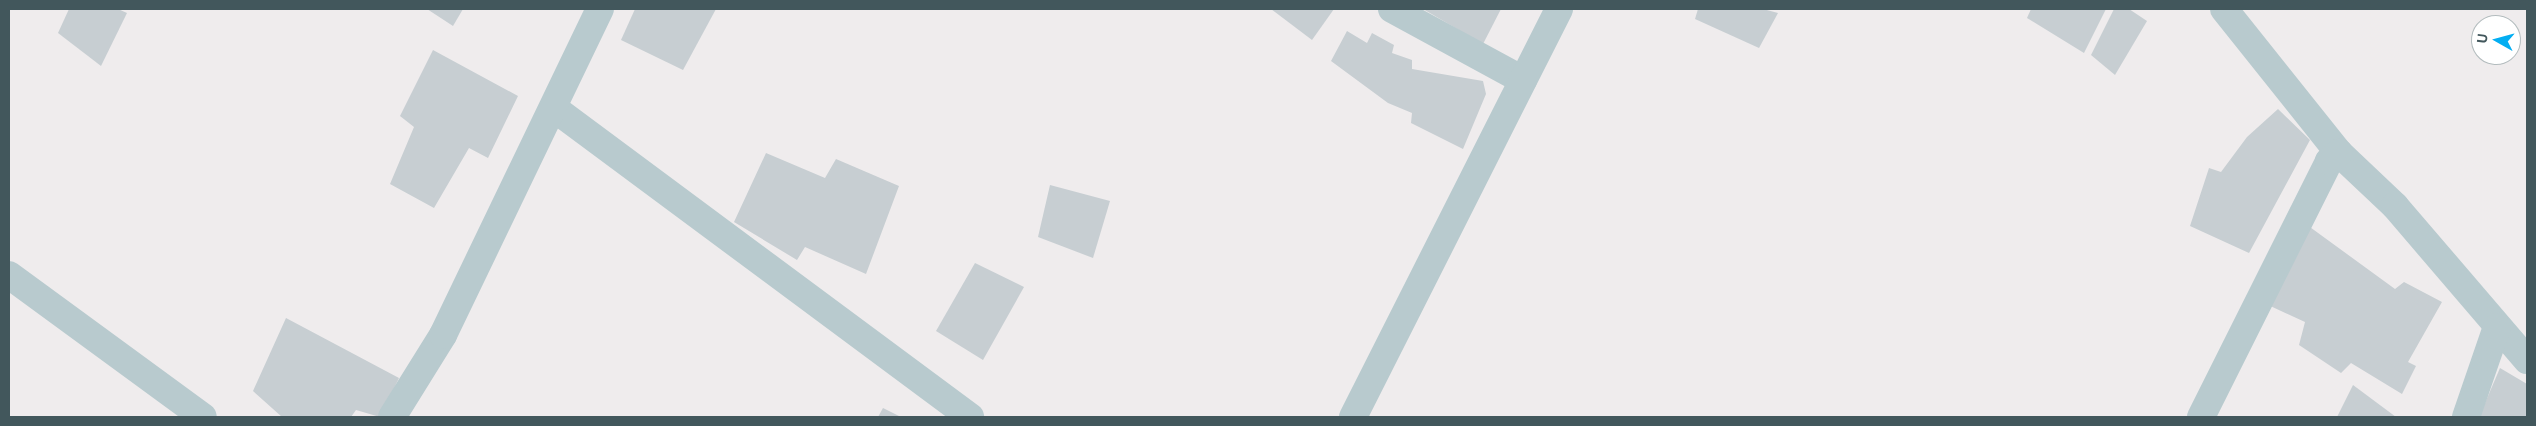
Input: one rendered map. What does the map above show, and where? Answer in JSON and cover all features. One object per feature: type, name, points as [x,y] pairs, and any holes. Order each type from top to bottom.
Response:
[{"type":"street","points":[[392,417],[442,335],[554,109],[600,9]]},
{"type":"street","points":[[1392,9],[1523,80]]},
{"type":"street","points":[[1353,417],[1559,9]]},
{"type":"street","points":[[2224,9],[2339,152],[2395,206],[2527,360]]},
{"type":"street","points":[[554,109],[970,417]]},
{"type":"street","points":[[2201,417],[2328,161],[2339,152]]},
{"type":"street","points":[[9,275],[203,417]]},
{"type":"street","points":[[2466,417],[2498,327]]},
{"type":"building","points":[[69,9],[118,9],[127,13],[101,66],[58,33]]},
{"type":"building","points":[[427,9],[463,9],[453,26]]},
{"type":"building","points":[[635,9],[716,9],[683,70],[621,40]]},
{"type":"building","points":[[1271,9],[1334,9],[1312,40]]},
{"type":"building","points":[[1423,9],[1501,9],[1483,44]]},
{"type":"building","points":[[1698,9],[1763,9],[1778,13],[1759,48],[1695,19]]},
{"type":"building","points":[[2031,9],[2106,9],[2084,53],[2027,18]]},
{"type":"building","points":[[2114,9],[2129,9],[2147,21],[2115,75],[2091,55]]},
{"type":"building","points":[[1347,31],[1367,43],[1372,33],[1394,45],[1392,53],[1412,60],[1412,69],[1483,81],[1486,94],[1463,149],[1411,123],[1412,113],[1388,103],[1331,61]]},
{"type":"building","points":[[433,50],[518,96],[488,158],[469,148],[434,208],[390,184],[414,127],[400,116]]},
{"type":"building","points":[[2278,109],[2310,140],[2249,253],[2190,226],[2209,168],[2221,172],[2247,137]]},
{"type":"building","points":[[766,153],[825,178],[836,159],[899,186],[866,274],[805,247],[797,260],[734,222]]},
{"type":"building","points":[[1050,185],[1110,201],[1093,258],[1038,237]]},
{"type":"building","points":[[2303,222],[2395,289],[2404,282],[2442,302],[2408,362],[2416,366],[2402,394],[2351,363],[2341,373],[2299,345],[2305,322],[2266,304]]},
{"type":"building","points":[[975,263],[1024,287],[983,360],[936,331]]},
{"type":"building","points":[[286,318],[399,378],[380,417],[356,410],[351,417],[282,417],[253,391]]},
{"type":"building","points":[[2500,368],[2527,384],[2527,417],[2479,417]]},
{"type":"building","points":[[2353,385],[2396,417],[2337,417]]},
{"type":"building","points":[[883,408],[901,417],[878,417]]}]
